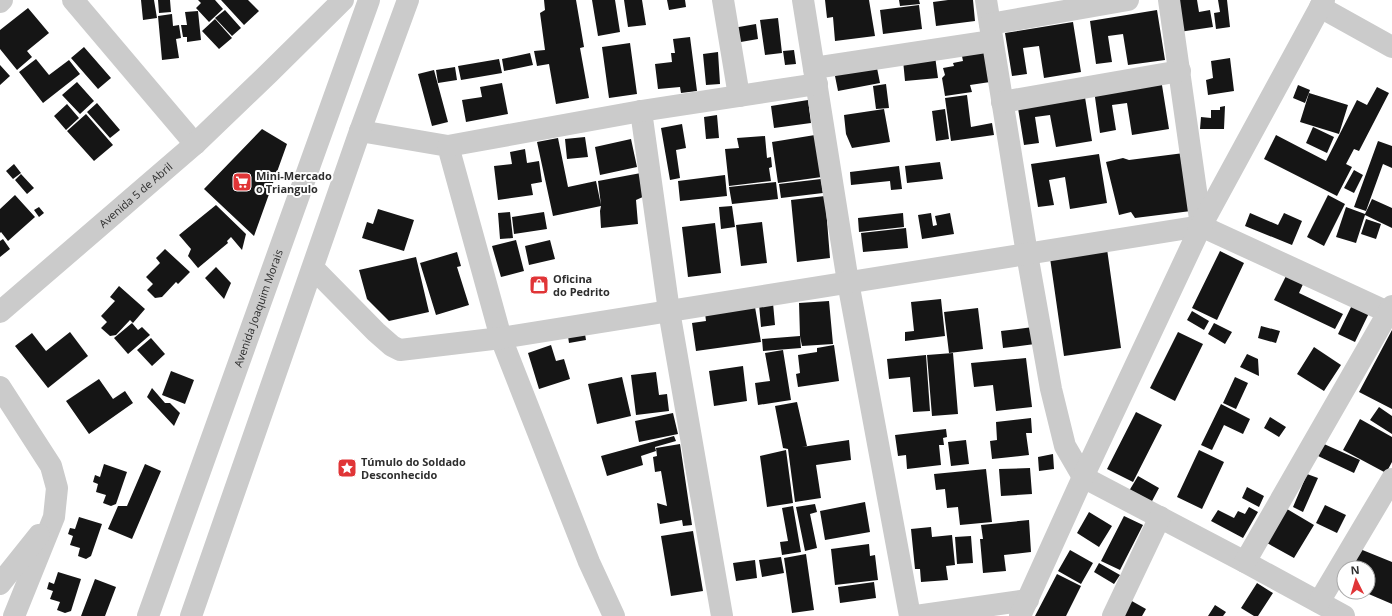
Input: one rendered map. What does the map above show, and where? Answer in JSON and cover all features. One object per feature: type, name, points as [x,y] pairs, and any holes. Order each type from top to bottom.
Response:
[{"type":"street","points":[[73,0],[195,144]]},
{"type":"street","name":"Avenida 5 de Abril","points":[[268,74],[324,0]]},
{"type":"street","name":"Avenida 5 de Abril","points":[[0,312],[195,144],[343,0]]},
{"type":"street","name":"Avenida Joaquim Morais","points":[[148,616],[369,0]]},
{"type":"street","points":[[191,616],[360,131],[408,0]]},
{"type":"street","points":[[723,0],[739,96]]},
{"type":"street","points":[[803,0],[848,282],[910,616]]},
{"type":"street","points":[[986,0],[1027,254],[1051,389],[1065,446],[1083,477],[1344,616]]},
{"type":"street","points":[[360,131],[448,146],[641,111],[739,96],[815,76],[1128,0]]},
{"type":"street","points":[[1169,0],[1201,226]]},
{"type":"street","points":[[916,616],[1024,608],[1083,477],[1201,226],[1322,3],[1392,47]]},
{"type":"street","points":[[1002,102],[1180,71]]},
{"type":"street","points":[[641,111],[669,311],[722,616]]},
{"type":"street","points":[[448,146],[501,338],[589,562],[614,616]]},
{"type":"street","points":[[313,268],[382,337],[392,346],[400,350],[501,338],[1201,226],[1391,311],[1245,562]]},
{"type":"street","points":[[0,387],[51,466],[57,488],[54,517],[14,616]]},
{"type":"street","points":[[1319,602],[1392,479]]},
{"type":"street","points":[[0,584],[54,517]]},
{"type":"street","points":[[1113,616],[1160,517]]},
{"type":"building","points":[[141,0],[154,0],[157,18],[143,20]]},
{"type":"building","points":[[158,0],[170,0],[171,12],[159,13]]},
{"type":"building","points":[[198,0],[215,0],[223,9],[209,22],[196,8],[201,3]]},
{"type":"building","points":[[221,0],[248,0],[259,11],[244,25]]},
{"type":"building","points":[[544,0],[576,0],[584,47],[580,48],[589,98],[556,104],[549,64],[537,66],[534,51],[545,50],[540,13],[545,10]]},
{"type":"building","points":[[592,0],[615,0],[620,32],[598,36]]},
{"type":"building","points":[[624,0],[642,0],[646,25],[628,27]]},
{"type":"building","points":[[667,0],[685,0],[686,7],[669,10]]},
{"type":"building","points":[[825,0],[869,0],[875,36],[835,41],[833,17],[827,18]]},
{"type":"building","points":[[899,0],[919,0],[920,4],[900,6]]},
{"type":"building","points":[[948,0],[973,0],[975,21],[936,26],[933,2]]},
{"type":"building","points":[[1175,0],[1197,0],[1199,12],[1210,10],[1213,27],[1179,32]]},
{"type":"building","points":[[1218,0],[1227,0],[1230,27],[1216,29],[1214,13],[1220,12]]},
{"type":"building","points":[[919,5],[922,29],[883,34],[880,10]]},
{"type":"building","points":[[28,8],[49,33],[27,51],[32,57],[17,70],[0,49],[0,30]]},
{"type":"building","points":[[225,10],[241,28],[232,36],[215,18]]},
{"type":"building","points":[[1157,10],[1165,60],[1128,65],[1123,34],[1108,36],[1112,62],[1096,64],[1090,21]]},
{"type":"building","points":[[198,11],[201,40],[187,42],[187,37],[183,37],[181,25],[187,25],[185,12]]},
{"type":"building","points":[[172,14],[173,26],[179,25],[181,38],[176,39],[179,58],[162,60],[158,16]]},
{"type":"building","points":[[778,18],[782,53],[765,55],[760,20]]},
{"type":"building","points":[[215,19],[232,38],[219,49],[202,31]]},
{"type":"building","points":[[1073,22],[1081,72],[1044,78],[1039,46],[1023,48],[1027,74],[1012,76],[1005,33]]},
{"type":"building","points":[[756,24],[758,39],[735,43],[733,28]]},
{"type":"building","points":[[690,37],[697,91],[681,93],[680,87],[658,89],[655,64],[672,62],[671,53],[675,53],[673,39]]},
{"type":"building","points":[[630,43],[637,94],[609,98],[602,47]]},
{"type":"building","points":[[84,47],[111,78],[98,89],[71,58]]},
{"type":"building","points":[[984,48],[990,82],[970,85],[972,92],[945,96],[942,78],[945,75],[943,68],[954,66],[953,63],[963,61],[961,51]]},
{"type":"building","points":[[794,50],[796,64],[785,65],[783,51]]},
{"type":"building","points":[[718,52],[720,84],[706,85],[703,54]]},
{"type":"building","points":[[530,53],[533,65],[504,71],[502,59]]},
{"type":"building","points":[[935,56],[938,78],[905,81],[903,60]]},
{"type":"building","points":[[1230,58],[1234,91],[1208,95],[1206,80],[1213,78],[1211,61]]},
{"type":"building","points":[[36,59],[49,75],[69,60],[80,74],[43,103],[19,72]]},
{"type":"building","points":[[499,59],[502,73],[461,80],[458,66]]},
{"type":"building","points":[[876,63],[880,83],[838,91],[834,71]]},
{"type":"building","points":[[0,65],[10,76],[0,85]]},
{"type":"building","points":[[455,67],[457,80],[438,83],[436,70]]},
{"type":"building","points":[[434,70],[448,122],[432,126],[418,74]]},
{"type":"building","points":[[1161,79],[1169,129],[1132,135],[1127,103],[1112,105],[1116,130],[1100,133],[1094,90]]},
{"type":"building","points":[[77,82],[94,101],[80,114],[62,95]]},
{"type":"building","points":[[502,83],[508,114],[466,122],[462,100],[482,97],[480,87]]},
{"type":"building","points":[[886,84],[889,108],[876,109],[873,86]]},
{"type":"building","points":[[1298,85],[1310,90],[1305,103],[1293,98]]},
{"type":"building","points":[[1377,87],[1389,93],[1359,151],[1354,149],[1346,164],[1352,167],[1337,196],[1264,159],[1276,135],[1326,161],[1357,100],[1367,105]]},
{"type":"building","points":[[1084,91],[1092,141],[1056,147],[1050,115],[1035,117],[1039,143],[1024,145],[1017,102]]},
{"type":"building","points":[[1309,93],[1348,105],[1339,134],[1300,122]]},
{"type":"building","points":[[967,95],[971,127],[992,123],[994,135],[951,141],[945,98]]},
{"type":"building","points":[[808,100],[811,123],[774,128],[771,106]]},
{"type":"building","points":[[97,103],[120,130],[110,138],[87,112]]},
{"type":"building","points":[[67,104],[79,118],[66,130],[54,116]]},
{"type":"building","points":[[1225,106],[1224,129],[1200,129],[1201,117],[1211,118],[1211,110],[1220,110],[1220,107]]},
{"type":"building","points":[[884,109],[890,142],[852,148],[846,134],[844,115]]},
{"type":"building","points":[[945,109],[949,139],[936,141],[932,111]]},
{"type":"building","points":[[86,114],[113,145],[94,161],[67,131]]},
{"type":"building","points":[[717,115],[719,138],[706,139],[704,117]]},
{"type":"building","points":[[682,124],[686,148],[676,150],[680,178],[670,180],[661,128]]},
{"type":"building","points":[[1313,127],[1334,137],[1327,153],[1306,143]]},
{"type":"building","name":"Mini-Mercado o Triangulo","points":[[262,129],[287,144],[254,236],[204,189]]},
{"type":"building","points":[[815,135],[822,177],[778,183],[772,142]]},
{"type":"building","points":[[765,136],[767,158],[771,157],[772,167],[769,168],[771,181],[729,186],[725,149],[739,148],[737,138]]},
{"type":"building","points":[[585,137],[588,157],[567,159],[565,139]]},
{"type":"building","points":[[558,138],[568,187],[596,181],[601,205],[598,181],[641,173],[645,196],[636,200],[638,224],[601,228],[601,206],[553,216],[537,142]]},
{"type":"building","points":[[631,139],[637,167],[600,175],[595,147]]},
{"type":"building","points":[[1378,141],[1392,146],[1392,168],[1383,164],[1366,211],[1354,207]]},
{"type":"building","points":[[525,149],[527,163],[539,161],[542,182],[531,184],[533,195],[498,200],[494,166],[512,164],[510,152]]},
{"type":"building","points":[[1184,153],[1191,211],[1135,218],[1131,212],[1119,215],[1106,162],[1123,158],[1129,160]]},
{"type":"building","points":[[1099,154],[1107,203],[1070,209],[1065,177],[1049,180],[1054,205],[1038,207],[1031,164]]},
{"type":"building","points":[[940,162],[943,179],[907,183],[905,166]]},
{"type":"building","points":[[14,164],[21,173],[13,179],[6,171]]},
{"type":"building","points":[[899,166],[902,189],[891,190],[890,181],[851,185],[850,172]]},
{"type":"building","points":[[1354,170],[1363,175],[1354,193],[1344,188]]},
{"type":"building","points":[[21,174],[34,188],[27,194],[15,180]]},
{"type":"building","points":[[725,175],[727,196],[680,201],[678,181]]},
{"type":"building","points":[[821,179],[823,193],[781,198],[779,184]]},
{"type":"building","points":[[776,182],[778,199],[732,204],[729,187]]},
{"type":"building","points":[[15,195],[35,217],[8,241],[1,232],[0,233],[0,209]]},
{"type":"building","points":[[1328,195],[1345,204],[1324,246],[1307,237]]},
{"type":"building","points":[[825,196],[830,258],[797,262],[791,200]]},
{"type":"building","points":[[1372,199],[1392,208],[1392,228],[1365,215],[1356,243],[1336,237],[1346,207],[1365,214]]},
{"type":"building","points":[[216,205],[246,234],[242,250],[231,237],[227,241],[228,243],[198,268],[188,256],[191,249],[179,235]]},
{"type":"building","points":[[732,206],[735,227],[721,229],[719,207]]},
{"type":"building","points":[[39,207],[44,213],[39,217],[34,210]]},
{"type":"building","points":[[378,209],[414,220],[404,251],[362,238],[367,222],[373,224]]},
{"type":"building","points":[[510,212],[513,238],[500,239],[498,213]]},
{"type":"building","points":[[544,212],[547,229],[514,234],[512,217]]},
{"type":"building","points":[[903,213],[904,227],[859,232],[858,218]]},
{"type":"building","points":[[931,213],[933,226],[937,225],[935,216],[950,213],[954,234],[922,239],[918,215]]},
{"type":"building","points":[[1250,213],[1278,225],[1284,213],[1302,221],[1292,245],[1245,226]]},
{"type":"building","points":[[1366,219],[1381,224],[1376,239],[1361,234]]},
{"type":"building","points":[[762,222],[767,263],[741,266],[736,225]]},
{"type":"building","points":[[715,223],[721,273],[688,277],[682,227]]},
{"type":"building","points":[[906,228],[908,248],[863,252],[861,233]]},
{"type":"building","points":[[3,239],[10,249],[0,257],[0,241]]},
{"type":"building","points":[[516,240],[524,271],[501,277],[492,246]]},
{"type":"building","points":[[550,240],[555,259],[529,265],[525,246]]},
{"type":"building","points":[[165,249],[190,272],[178,284],[176,282],[162,297],[155,298],[147,290],[153,284],[146,277],[160,263],[156,258]]},
{"type":"building","points":[[1107,249],[1121,348],[1064,356],[1050,258]]},
{"type":"building","points":[[1220,251],[1244,263],[1217,320],[1192,308]]},
{"type":"building","points":[[457,252],[461,266],[457,267],[469,305],[436,315],[420,263]]},
{"type":"building","points":[[416,257],[429,312],[389,321],[367,299],[359,270]]},
{"type":"building","points":[[216,267],[231,283],[224,299],[205,278]]},
{"type":"building","points":[[1287,274],[1304,282],[1299,293],[1343,314],[1335,329],[1274,300]]},
{"type":"building","points":[[119,286],[145,309],[133,323],[130,320],[116,335],[110,336],[101,328],[107,322],[101,316],[115,301],[110,297]]},
{"type":"building","points":[[941,299],[945,336],[905,341],[905,332],[914,331],[911,302]]},
{"type":"building","points":[[829,301],[833,344],[802,346],[800,336],[799,303]]},
{"type":"building","points":[[773,303],[775,325],[761,327],[759,304]]},
{"type":"building","points":[[1353,303],[1370,311],[1355,342],[1338,334]]},
{"type":"building","points":[[755,307],[761,342],[696,351],[692,323],[706,321],[705,313]]},
{"type":"building","points":[[978,308],[983,349],[949,353],[944,312]]},
{"type":"building","points":[[1192,311],[1209,321],[1204,330],[1187,320]]},
{"type":"building","points":[[132,323],[138,330],[142,327],[150,335],[128,354],[114,338]]},
{"type":"building","points":[[1214,323],[1232,332],[1225,344],[1208,334]]},
{"type":"building","points":[[1261,326],[1280,331],[1276,343],[1258,338]]},
{"type":"building","points":[[1033,327],[1035,344],[1003,348],[1001,331]]},
{"type":"building","points":[[584,328],[586,340],[569,343],[567,330]]},
{"type":"building","points":[[1392,330],[1392,409],[1359,392]]},
{"type":"building","points":[[70,332],[88,356],[48,388],[15,346],[32,333],[46,351]]},
{"type":"building","points":[[1178,332],[1203,344],[1175,401],[1150,388]]},
{"type":"building","points":[[800,336],[801,348],[763,351],[762,339]]},
{"type":"building","points":[[151,338],[165,354],[152,366],[137,350]]},
{"type":"building","points":[[551,345],[556,361],[564,359],[570,379],[539,389],[528,353]]},
{"type":"building","points":[[834,345],[839,381],[798,387],[796,374],[800,373],[798,355],[817,352],[817,348]]},
{"type":"building","points":[[1314,347],[1341,365],[1324,391],[1297,374]]},
{"type":"building","points":[[783,350],[791,400],[758,405],[755,383],[770,381],[765,353]]},
{"type":"building","points":[[953,353],[958,414],[932,416],[927,355]]},
{"type":"building","points":[[1247,354],[1258,359],[1259,376],[1240,367]]},
{"type":"building","points":[[926,355],[930,411],[913,412],[910,377],[889,379],[887,359]]},
{"type":"building","points":[[1026,358],[1032,407],[996,411],[993,385],[974,387],[971,363]]},
{"type":"building","points":[[743,366],[747,401],[714,406],[709,371]]},
{"type":"building","points":[[171,371],[194,380],[185,404],[162,395]]},
{"type":"building","points":[[656,372],[659,395],[667,394],[669,411],[636,415],[631,375]]},
{"type":"building","points":[[622,377],[631,416],[597,424],[588,384]]},
{"type":"building","points":[[1235,377],[1248,383],[1236,409],[1223,403]]},
{"type":"building","points":[[99,379],[113,399],[125,391],[133,403],[89,434],[66,401]]},
{"type":"building","points":[[152,388],[165,403],[170,403],[180,413],[174,426],[147,397]]},
{"type":"building","points":[[797,402],[807,446],[802,447],[849,440],[851,460],[816,465],[821,498],[795,502],[788,449],[783,448],[775,406]]},
{"type":"building","points":[[1221,404],[1250,419],[1243,434],[1224,425],[1212,450],[1201,445]]},
{"type":"building","points":[[1379,407],[1392,416],[1392,434],[1370,420]]},
{"type":"building","points":[[1136,412],[1162,425],[1133,482],[1107,469]]},
{"type":"building","points":[[673,413],[678,434],[639,442],[635,421]]},
{"type":"building","points":[[1270,417],[1286,427],[1279,437],[1264,428]]},
{"type":"building","points":[[1031,418],[1032,433],[1026,433],[1029,455],[992,459],[990,441],[997,440],[996,422]]},
{"type":"building","points":[[1360,419],[1392,437],[1392,462],[1386,473],[1343,450]]},
{"type":"building","points":[[946,429],[947,437],[943,438],[944,445],[939,445],[941,465],[907,469],[906,455],[898,456],[895,435]]},
{"type":"building","points":[[674,436],[676,441],[655,447],[656,451],[641,456],[643,465],[607,476],[601,456]]},
{"type":"building","points":[[966,440],[969,464],[951,466],[948,442]]},
{"type":"building","points":[[680,444],[692,525],[683,526],[682,520],[660,524],[657,503],[667,506],[661,471],[655,472],[653,457],[657,456],[656,448]]},
{"type":"building","points":[[1324,444],[1360,460],[1354,473],[1318,456]]},
{"type":"building","points":[[786,450],[793,503],[767,507],[760,456]]},
{"type":"building","points":[[1199,450],[1224,462],[1202,509],[1177,497]]},
{"type":"building","points":[[1053,454],[1054,469],[1039,471],[1038,457]]},
{"type":"building","points":[[104,464],[127,472],[116,504],[111,506],[103,503],[106,495],[96,492],[98,484],[93,482],[95,475],[100,477]]},
{"type":"building","points":[[145,464],[161,471],[132,539],[108,529],[118,506],[127,506]]},
{"type":"building","points":[[1030,468],[1032,494],[1001,496],[999,469]]},
{"type":"building","points":[[986,469],[992,522],[960,525],[958,507],[947,508],[945,489],[936,490],[934,474]]},
{"type":"building","points":[[1307,474],[1318,478],[1303,512],[1293,507]]},
{"type":"building","points":[[1138,476],[1159,488],[1151,503],[1129,491]]},
{"type":"building","points":[[1247,487],[1264,496],[1259,507],[1242,498]]},
{"type":"building","points":[[865,502],[870,532],[825,540],[820,511]]},
{"type":"building","points":[[815,504],[817,512],[810,514],[817,548],[805,551],[796,507]]},
{"type":"building","points":[[1325,505],[1346,515],[1337,533],[1316,523]]},
{"type":"building","points":[[793,506],[801,552],[782,555],[780,542],[788,541],[782,508]]},
{"type":"building","points":[[1249,507],[1258,512],[1243,538],[1211,521],[1218,510],[1234,518],[1238,511],[1245,514]]},
{"type":"building","points":[[1287,509],[1314,525],[1294,558],[1267,543]]},
{"type":"building","points":[[1089,512],[1112,526],[1099,547],[1077,533]]},
{"type":"building","points":[[1124,516],[1143,525],[1120,570],[1101,561]]},
{"type":"building","points":[[79,517],[102,524],[91,556],[86,559],[78,556],[80,548],[70,545],[73,536],[68,534],[70,528],[75,529]]},
{"type":"building","points":[[1029,520],[1031,552],[1004,555],[1006,571],[983,573],[980,539],[983,539],[981,525]]},
{"type":"building","points":[[931,527],[932,537],[952,535],[955,565],[946,566],[948,580],[921,582],[920,569],[915,569],[911,529]]},
{"type":"building","points":[[693,531],[703,591],[671,596],[661,536]]},
{"type":"building","points":[[971,536],[973,563],[957,564],[955,537]]},
{"type":"building","points":[[869,544],[870,556],[875,555],[878,580],[835,585],[831,549]]},
{"type":"building","points":[[1360,549],[1392,562],[1392,604],[1376,597],[1376,560],[1355,560]]},
{"type":"building","points":[[1070,550],[1093,563],[1081,584],[1058,571]]},
{"type":"building","points":[[806,554],[814,610],[792,613],[784,558]]},
{"type":"building","points":[[781,557],[784,573],[762,577],[759,560]]},
{"type":"building","points":[[755,560],[757,578],[736,581],[733,563]]},
{"type":"building","points":[[1099,563],[1120,575],[1114,584],[1094,572]]},
{"type":"building","points":[[58,572],[81,579],[71,611],[65,613],[57,610],[60,602],[50,599],[53,591],[47,589],[49,582],[54,584]]},
{"type":"building","points":[[1057,574],[1081,586],[1066,616],[1035,616]]},
{"type":"building","points":[[95,579],[116,587],[105,616],[81,616]]},
{"type":"building","points":[[874,582],[876,598],[840,603],[838,587]]},
{"type":"building","points":[[1257,583],[1273,593],[1258,616],[1254,616],[1241,608]]},
{"type":"building","points":[[1130,600],[1146,609],[1142,616],[1120,616]]},
{"type":"building","points":[[1215,605],[1226,612],[1223,616],[1208,616]]},
{"type":"place","name":"Mini-Mercado o Triangulo","points":[[242,182]]},
{"type":"place","name":"Oficina do Pedrito","points":[[539,285]]},
{"type":"place","name":"Túmulo do Soldado Desconhecido","points":[[347,468]]}]
